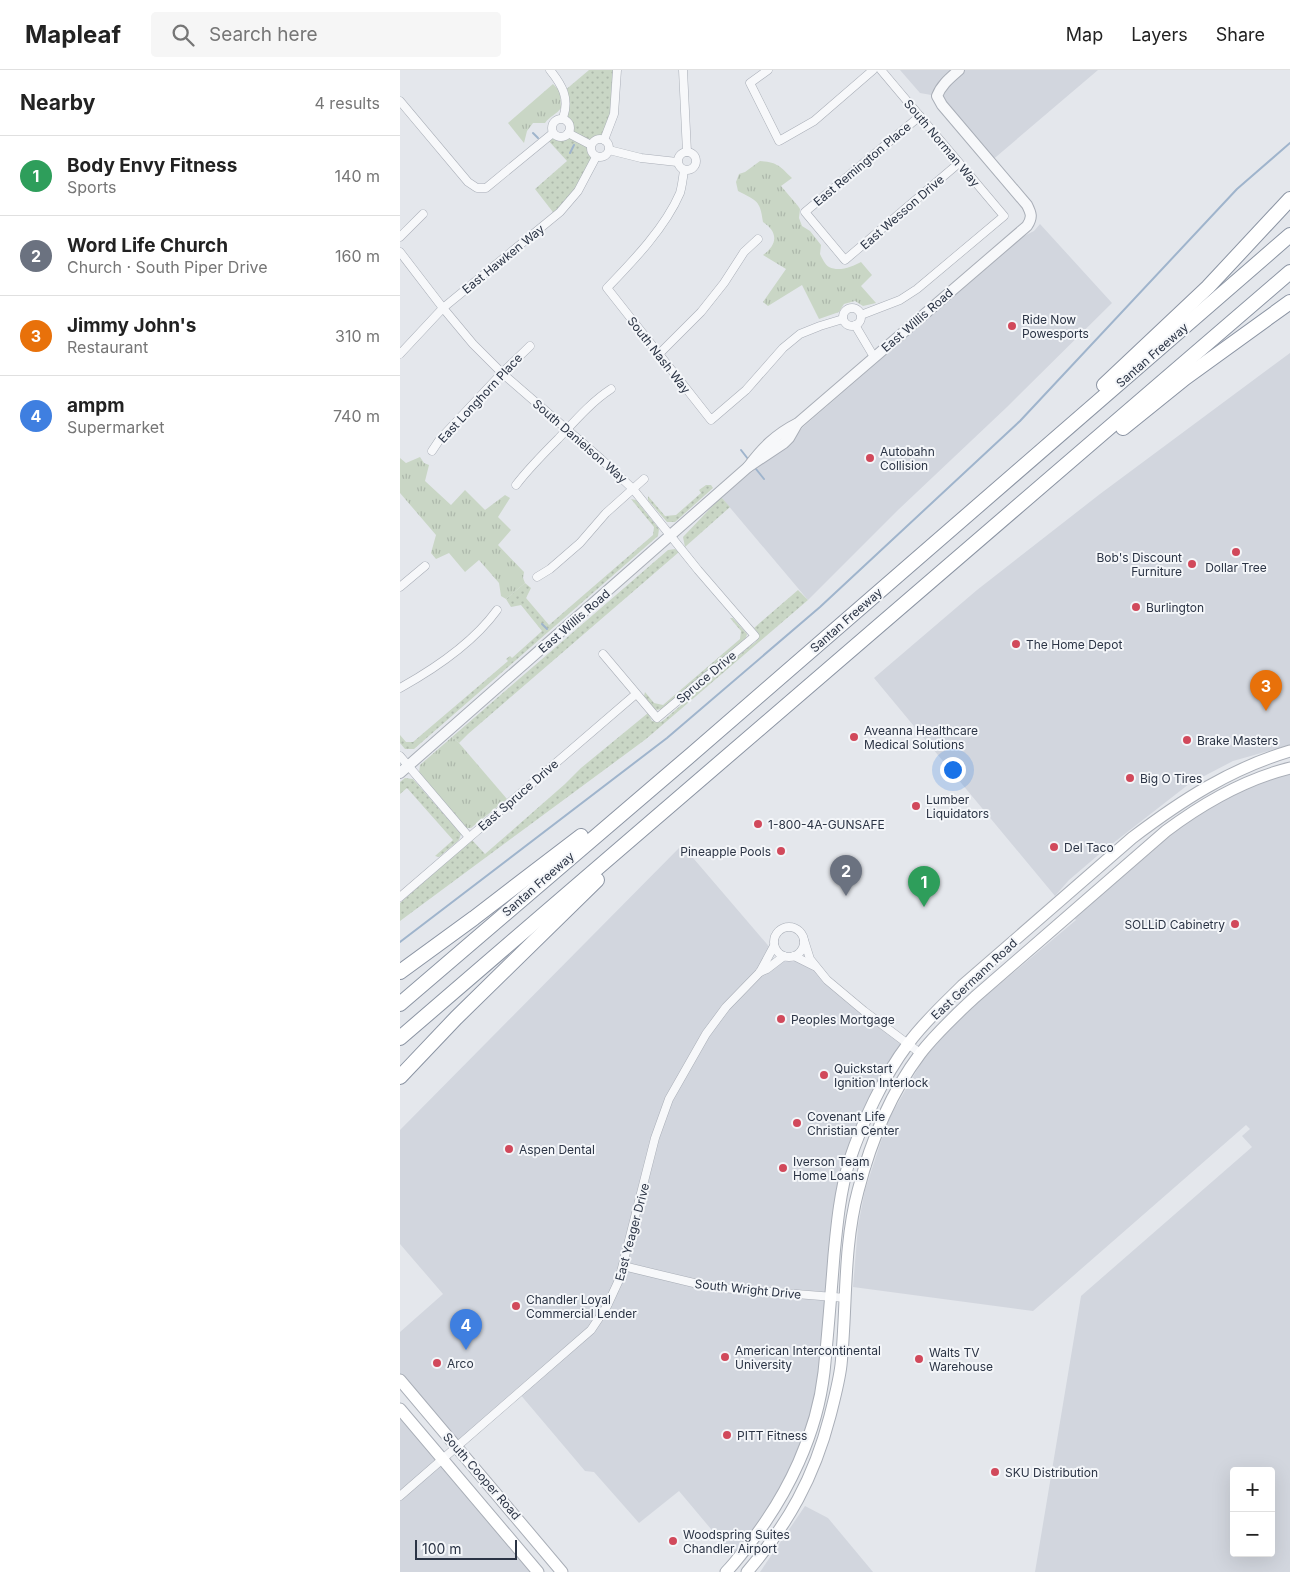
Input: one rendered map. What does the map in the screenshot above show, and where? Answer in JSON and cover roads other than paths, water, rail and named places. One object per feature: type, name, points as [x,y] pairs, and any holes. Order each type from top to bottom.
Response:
[{"type":"highway","points":[[1032,459],[1061,426],[1208,287],[1290,199]]},
{"type":"highway","name":"Santan Freeway","points":[[400,1004],[1290,236]]},
{"type":"highway","points":[[400,1038],[1290,272]]},
{"type":"highway","points":[[986,534],[1013,519],[1178,384],[1290,302]]},
{"type":"highway","points":[[400,972],[569,846],[661,770],[692,754]]},
{"type":"highway","points":[[400,1077],[533,941],[622,856],[644,828]]},
{"type":"main road","name":"East Germann Road","points":[[726,1572],[771,1515],[784,1494],[814,1419],[824,1374],[839,1214],[849,1162],[879,1093],[908,1044],[962,986],[1132,838],[1186,798],[1221,778],[1290,751]]},
{"type":"main road","name":"East Germann Road","points":[[747,1572],[791,1512],[807,1484],[821,1451],[841,1366],[851,1230],[858,1192],[880,1125],[920,1053],[946,1024],[975,997],[1166,831],[1190,813],[1214,800],[1252,781],[1290,768]]},
{"type":"main road","name":"South Cooper Road","points":[[400,1380],[449,1453],[538,1572]]},
{"type":"main road","name":"South Cooper Road","points":[[400,1409],[449,1453],[562,1572]]},
{"type":"main road","points":[[738,1572],[743,1561],[743,1552]]},
{"type":"street","points":[[550,70],[561,84],[565,99],[563,118]]},
{"type":"street","points":[[604,140],[614,114],[617,70]]},
{"type":"street","points":[[683,70],[687,152]]},
{"type":"street","points":[[768,70],[750,83],[779,141],[814,121],[873,70]]},
{"type":"street","name":"South Norman Way","points":[[860,315],[900,300],[917,289],[1004,216],[881,70]]},
{"type":"street","name":"East Willis Road","points":[[404,769],[672,536],[748,467],[781,432],[798,424],[1028,226],[1032,214],[1027,205],[942,105],[937,96],[946,82],[960,70]]},
{"type":"street","points":[[400,101],[468,182],[477,188],[486,188],[553,133]]},
{"type":"street","name":"East Remington Place","points":[[845,260],[805,212],[920,116]]},
{"type":"street","points":[[553,133],[552,123],[557,119],[563,118]]},
{"type":"street","points":[[563,118],[570,124],[568,133]]},
{"type":"street","points":[[553,133],[560,137],[568,133]]},
{"type":"street","points":[[568,133],[591,145]]},
{"type":"street","points":[[595,140],[604,140],[608,144],[609,150],[604,156],[596,157],[592,154],[591,145],[595,140]]},
{"type":"street","points":[[609,150],[641,158],[678,162]]},
{"type":"street","points":[[687,152],[695,157],[696,163],[690,170],[684,170],[678,162],[679,156],[687,152]]},
{"type":"street","name":"East Hawken Way","points":[[400,354],[443,308],[560,212],[578,191],[596,157]]},
{"type":"street","name":"East Wesson Drive","points":[[845,260],[959,163]]},
{"type":"street","name":"South Nash Way","points":[[684,170],[680,192],[662,223],[640,254],[607,288],[711,420],[746,390],[783,348],[800,334],[843,319]]},
{"type":"street","points":[[400,237],[423,214]]},
{"type":"street","points":[[658,355],[701,312],[724,283],[744,252],[758,239]]},
{"type":"street","name":"South Danielson Way","points":[[400,252],[473,344],[502,373],[633,489],[754,636]]},
{"type":"street","points":[[850,308],[856,309],[860,315],[860,321],[855,325],[848,325],[843,319],[844,314],[850,308]]},
{"type":"street","points":[[855,325],[874,357]]},
{"type":"street","name":"East Longhorn Place","points":[[432,451],[440,439],[530,346]]},
{"type":"street","points":[[516,485],[567,429],[601,395],[611,389]]},
{"type":"street","points":[[537,576],[550,569],[580,543],[606,513],[644,479]]},
{"type":"street","points":[[400,588],[425,566]]},
{"type":"street","points":[[400,688],[446,658],[486,624],[497,610]]},
{"type":"street","name":"Spruce Drive","points":[[636,694],[658,718],[754,636]]},
{"type":"street","points":[[603,654],[636,694]]},
{"type":"street","name":"East Spruce Drive","points":[[400,897],[636,694]]},
{"type":"street","points":[[400,756],[404,769],[470,837]]},
{"type":"street","points":[[814,966],[800,931],[796,928],[786,927],[777,932],[774,946],[778,952],[784,956],[794,956],[814,966],[844,995],[920,1053]]},
{"type":"street","points":[[794,956],[802,950],[804,940]]},
{"type":"street","name":"East Yeager Drive","points":[[400,1496],[591,1330],[619,1280],[656,1138],[669,1099],[706,1034],[726,1007],[760,972],[774,946]]},
{"type":"street","name":"East Yeager Drive","points":[[760,972],[784,956]]},
{"type":"street","name":"South Wright Drive","points":[[623,1266],[722,1288],[846,1298]]},
{"type":"waterway","points":[[533,133],[538,138]]},
{"type":"waterway","points":[[400,942],[667,738],[820,607],[1020,421],[1237,189],[1290,143]]},
{"type":"waterway","points":[[570,153],[574,145]]},
{"type":"waterway","points":[[741,450],[748,459]]},
{"type":"waterway","points":[[756,469],[764,479]]},
{"type":"waterway","points":[[542,624],[547,629]]},
{"type":"place","name":"Ride Now Powesports","points":[[1012,326]]},
{"type":"place","name":"Autobahn Collision","points":[[870,458]]},
{"type":"place","name":"Dollar Tree","points":[[1236,552]]},
{"type":"place","name":"Bob's Discount Furniture","points":[[1192,564]]},
{"type":"place","name":"Burlington","points":[[1136,607]]},
{"type":"place","name":"The Home Depot","points":[[1016,644]]},
{"type":"place","name":"Jimmy John's","points":[[1266,711]]},
{"type":"place","name":"Aveanna Healthcare Medical Solutions","points":[[854,737]]},
{"type":"place","name":"Brake Masters","points":[[1187,740]]},
{"type":"place","name":"Big O Tires","points":[[1130,778]]},
{"type":"place","name":"Lumber Liquidators","points":[[916,806]]},
{"type":"place","name":"1-800-4A-GUNSAFE","points":[[758,824]]},
{"type":"place","name":"Del Taco","points":[[1054,847]]},
{"type":"place","name":"Pineapple Pools","points":[[781,851]]},
{"type":"place","name":"Word Life Church","points":[[846,896]]},
{"type":"place","name":"Body Envy Fitness","points":[[924,907]]},
{"type":"place","name":"SOLLiD Cabinetry","points":[[1235,924]]},
{"type":"place","name":"Peoples Mortgage","points":[[781,1019]]},
{"type":"place","name":"Quickstart Ignition Interlock","points":[[824,1075]]},
{"type":"place","name":"Covenant Life Christian Center","points":[[797,1123]]},
{"type":"place","name":"Aspen Dental","points":[[509,1149]]},
{"type":"place","name":"Iverson Team Home Loans","points":[[783,1168]]},
{"type":"place","name":"Chandler Loyal Commercial Lender","points":[[516,1306]]},
{"type":"place","name":"ampm","points":[[466,1350]]},
{"type":"place","name":"American Intercontinental University","points":[[725,1357]]},
{"type":"place","name":"Walts TV Warehouse","points":[[919,1359]]},
{"type":"place","name":"Arco","points":[[437,1363]]},
{"type":"place","name":"PITT Fitness","points":[[727,1435]]},
{"type":"place","name":"SKU Distribution","points":[[995,1472]]},
{"type":"place","name":"Woodspring Suites Chandler Airport","points":[[673,1541]]}]
